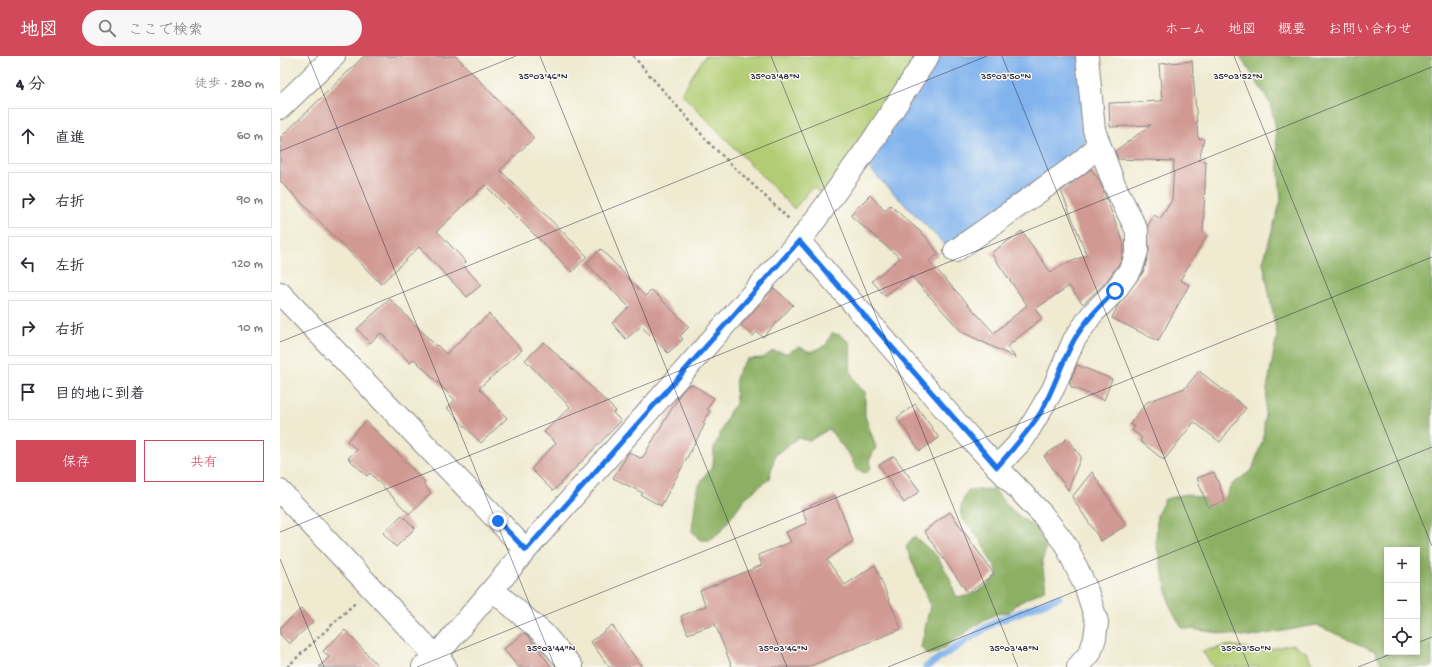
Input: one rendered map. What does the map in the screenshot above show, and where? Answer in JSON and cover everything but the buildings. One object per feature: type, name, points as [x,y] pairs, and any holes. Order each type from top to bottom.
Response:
[{"type":"street","points":[[280,108],[334,56]]},
{"type":"street","points":[[280,491],[372,587],[435,663],[526,550],[802,238],[871,143],[928,56]]},
{"type":"street","points":[[997,467],[1024,438],[1053,389],[1074,340],[1092,314],[1115,291],[1132,267],[1137,251],[1137,231],[1114,184],[1094,130],[1087,56]]},
{"type":"street","points":[[955,251],[1078,164],[1093,151],[1098,141]]},
{"type":"street","points":[[802,238],[997,467],[1042,514],[1066,546],[1086,588],[1097,622],[1095,638],[1090,653],[1078,667]]},
{"type":"street","points":[[280,293],[526,550]]},
{"type":"street","points":[[493,590],[544,634],[572,667]]},
{"type":"path","points":[[633,56],[711,145],[802,238]]},
{"type":"path","points":[[287,667],[372,587]]},
{"type":"green space","points":[[705,56],[918,56],[824,197],[813,187],[794,209],[681,93]]},
{"type":"green space","points":[[1240,56],[1432,56],[1432,667],[1383,667],[1375,651],[1316,625],[1250,637],[1182,628],[1171,609],[1156,543],[1157,515],[1165,499],[1186,494],[1223,503],[1231,485],[1252,470],[1263,439],[1267,389],[1277,335],[1263,262],[1281,200],[1275,124],[1270,103]]},
{"type":"green space","points":[[832,333],[840,335],[850,343],[850,364],[852,375],[854,380],[865,392],[865,416],[876,447],[869,461],[871,468],[866,473],[856,469],[850,456],[829,429],[809,441],[798,438],[775,455],[769,479],[745,498],[721,531],[710,540],[700,540],[692,531],[697,489],[713,466],[714,448],[730,411],[736,404],[736,380],[742,365],[747,359],[763,358],[773,351],[787,353],[799,347],[811,352],[826,345]]},
{"type":"green space","points":[[994,489],[1008,507],[1038,530],[1046,549],[1042,562],[1046,589],[1015,605],[1009,612],[996,614],[984,620],[936,653],[927,655],[921,647],[930,605],[906,547],[914,536],[937,556],[949,577],[956,596],[968,596],[978,591],[997,577],[997,572],[981,541],[962,518],[961,507],[968,490]]},
{"type":"green space","points":[[1292,644],[1306,652],[1314,667],[1213,667],[1202,651],[1231,645],[1262,651]]},
{"type":"water","points":[[937,56],[1080,56],[1088,131],[1085,142],[1077,151],[946,246],[866,165]]},
{"type":"waterway","points":[[926,667],[993,623],[1059,597]]},
{"type":"route","points":[[498,521],[526,550],[799,241],[997,467],[1024,438],[1040,413],[1053,389],[1074,340],[1092,314],[1115,291]]}]
